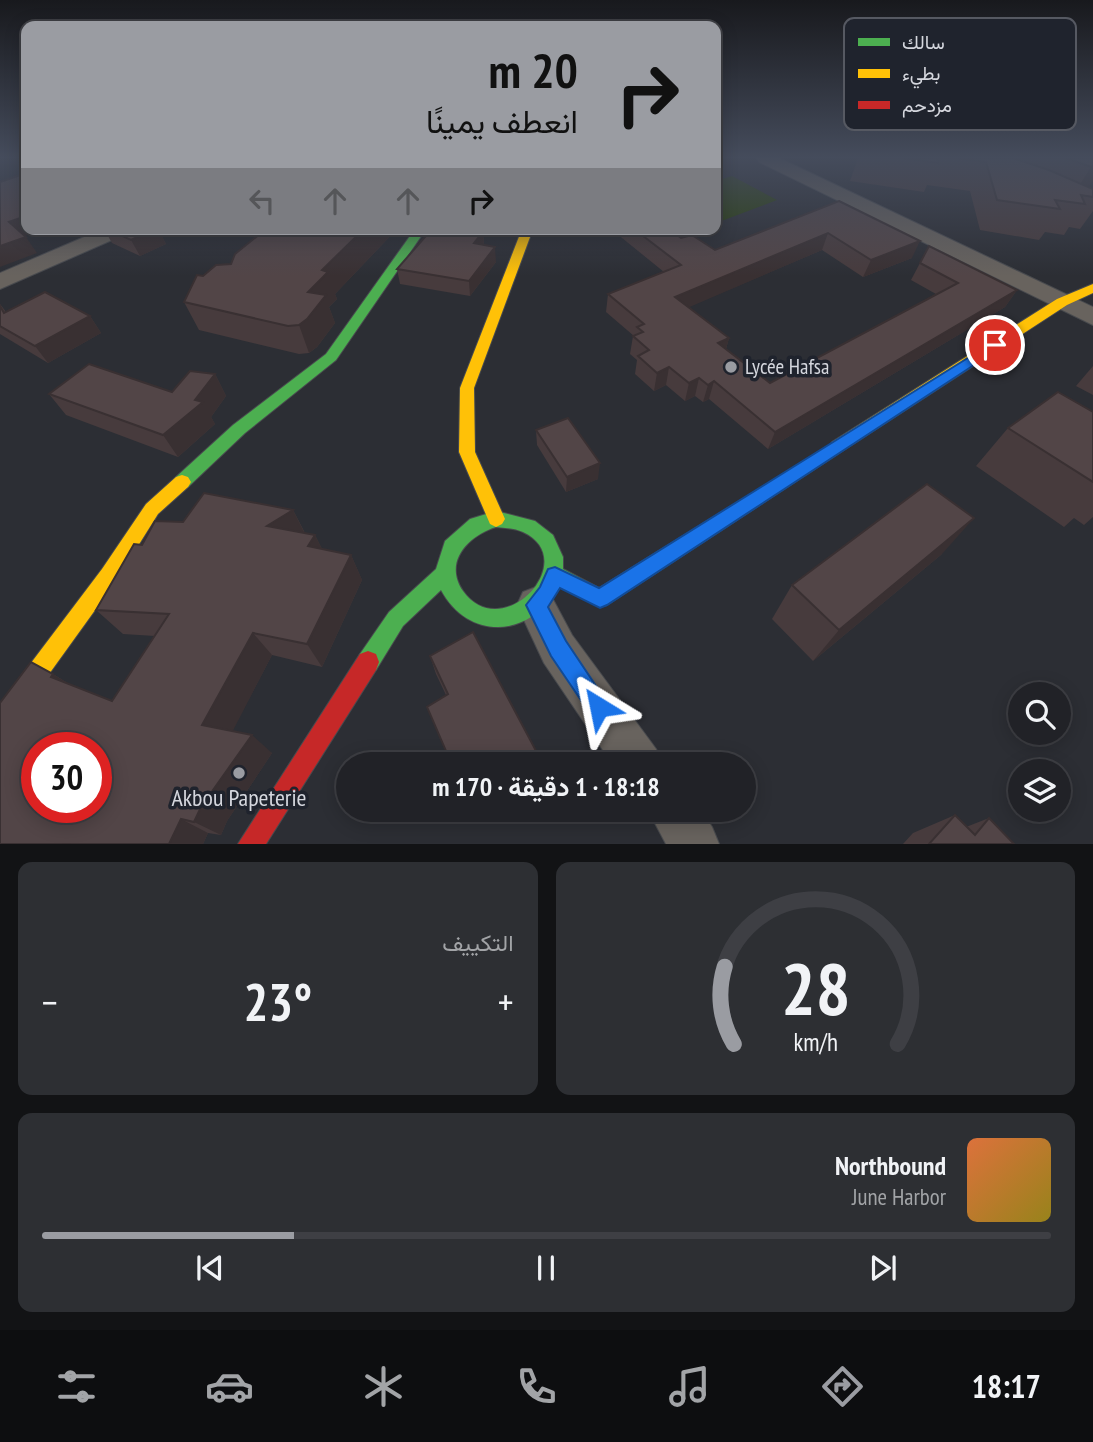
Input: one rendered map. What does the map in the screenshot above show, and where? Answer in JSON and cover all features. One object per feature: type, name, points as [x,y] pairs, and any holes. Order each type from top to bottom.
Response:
[{"type":"street","points":[[846,197],[1093,317]]},
{"type":"street","points":[[0,282],[107,235]]},
{"type":"street","points":[[0,723],[109,575],[152,509],[239,429],[331,357],[417,235]]},
{"type":"street","points":[[495,519],[467,452],[467,388],[526,235]]},
{"type":"street","points":[[545,590],[600,598],[1062,302],[1093,288]]},
{"type":"street","points":[[495,519],[523,523],[538,531],[550,546],[555,562],[545,590],[521,614],[500,619],[469,612],[454,600],[444,575],[446,557],[452,545],[471,527],[495,519]]},
{"type":"street","points":[[251,844],[396,619],[444,575]]},
{"type":"street","points":[[545,590],[558,649],[631,752]]},
{"type":"street","points":[[680,822],[695,844]]},
{"type":"green space","points":[[721,197],[772,197],[777,200],[721,221]]},
{"type":"building","points":[[0,197],[21,197],[21,218],[9,222],[26,237],[0,246]]},
{"type":"building","points":[[996,197],[1082,197],[1085,204],[1055,200],[1060,209],[997,200]]},
{"type":"building","points":[[839,201],[920,241],[871,260],[828,233],[675,297],[729,338],[718,343],[770,383],[958,283],[920,263],[929,246],[1017,290],[775,432],[714,381],[708,385],[699,378],[689,383],[669,367],[657,373],[638,356],[649,350],[633,336],[643,332],[637,327],[644,324],[608,294],[681,265],[642,235],[677,235],[681,238],[692,235],[715,250]]},
{"type":"building","points":[[120,235],[141,235],[131,240]]},
{"type":"building","points":[[259,235],[358,235],[322,270],[328,272],[308,292],[326,295],[299,325],[288,326],[184,302],[197,275],[203,276],[216,265],[231,264],[235,254]]},
{"type":"building","points":[[427,235],[481,235],[474,243],[495,247],[469,281],[397,269]]},
{"type":"building","points":[[45,292],[90,316],[35,346],[0,326],[0,306],[4,313]]},
{"type":"building","points":[[89,364],[172,392],[190,371],[215,374],[195,400],[203,402],[163,435],[49,394]]},
{"type":"building","points":[[1058,392],[1093,412],[1093,482],[1008,428]]},
{"type":"building","points":[[568,418],[600,463],[567,477],[536,430]]},
{"type":"building","points":[[927,484],[974,518],[839,630],[792,585]]},
{"type":"building","points":[[204,493],[293,510],[267,526],[315,535],[308,546],[351,555],[307,644],[253,633],[202,725],[252,735],[201,807],[194,822],[181,819],[169,844],[0,844],[0,703],[31,662],[53,674],[51,677],[112,701],[169,614],[96,610],[134,544],[142,545],[155,521],[183,522]]},
{"type":"building","points":[[473,632],[537,752],[446,752],[427,707],[448,694],[430,656]]},
{"type":"building","points":[[955,815],[975,835],[989,818],[1014,844],[929,844]]},
{"type":"traffic: fast","points":[[182,482],[239,429],[331,357],[417,235]]},
{"type":"traffic: fast","points":[[555,575],[600,598],[838,446]]},
{"type":"traffic: fast","points":[[496,519],[524,524],[540,534],[551,549],[554,566],[553,575],[544,592],[522,612],[500,619],[479,615],[461,604],[449,587],[446,567],[452,546],[471,528],[496,519]]},
{"type":"traffic: fast","points":[[368,662],[396,619],[444,575]]},
{"type":"traffic: slow","points":[[496,519],[467,452],[467,388],[526,235]]},
{"type":"traffic: slow","points":[[838,446],[1062,302],[1093,288]]},
{"type":"traffic: slow","points":[[0,723],[109,575],[152,509],[182,482]]},
{"type":"traffic: jam","points":[[251,844],[368,662]]},
{"type":"place","name":"Lycée Hafsa","points":[[731,367]]},
{"type":"place","name":"Akbou Papeterie","points":[[239,773]]},
{"type":"route","points":[[599,707],[558,649],[536,605],[548,593],[555,575],[600,598],[995,345]]}]
